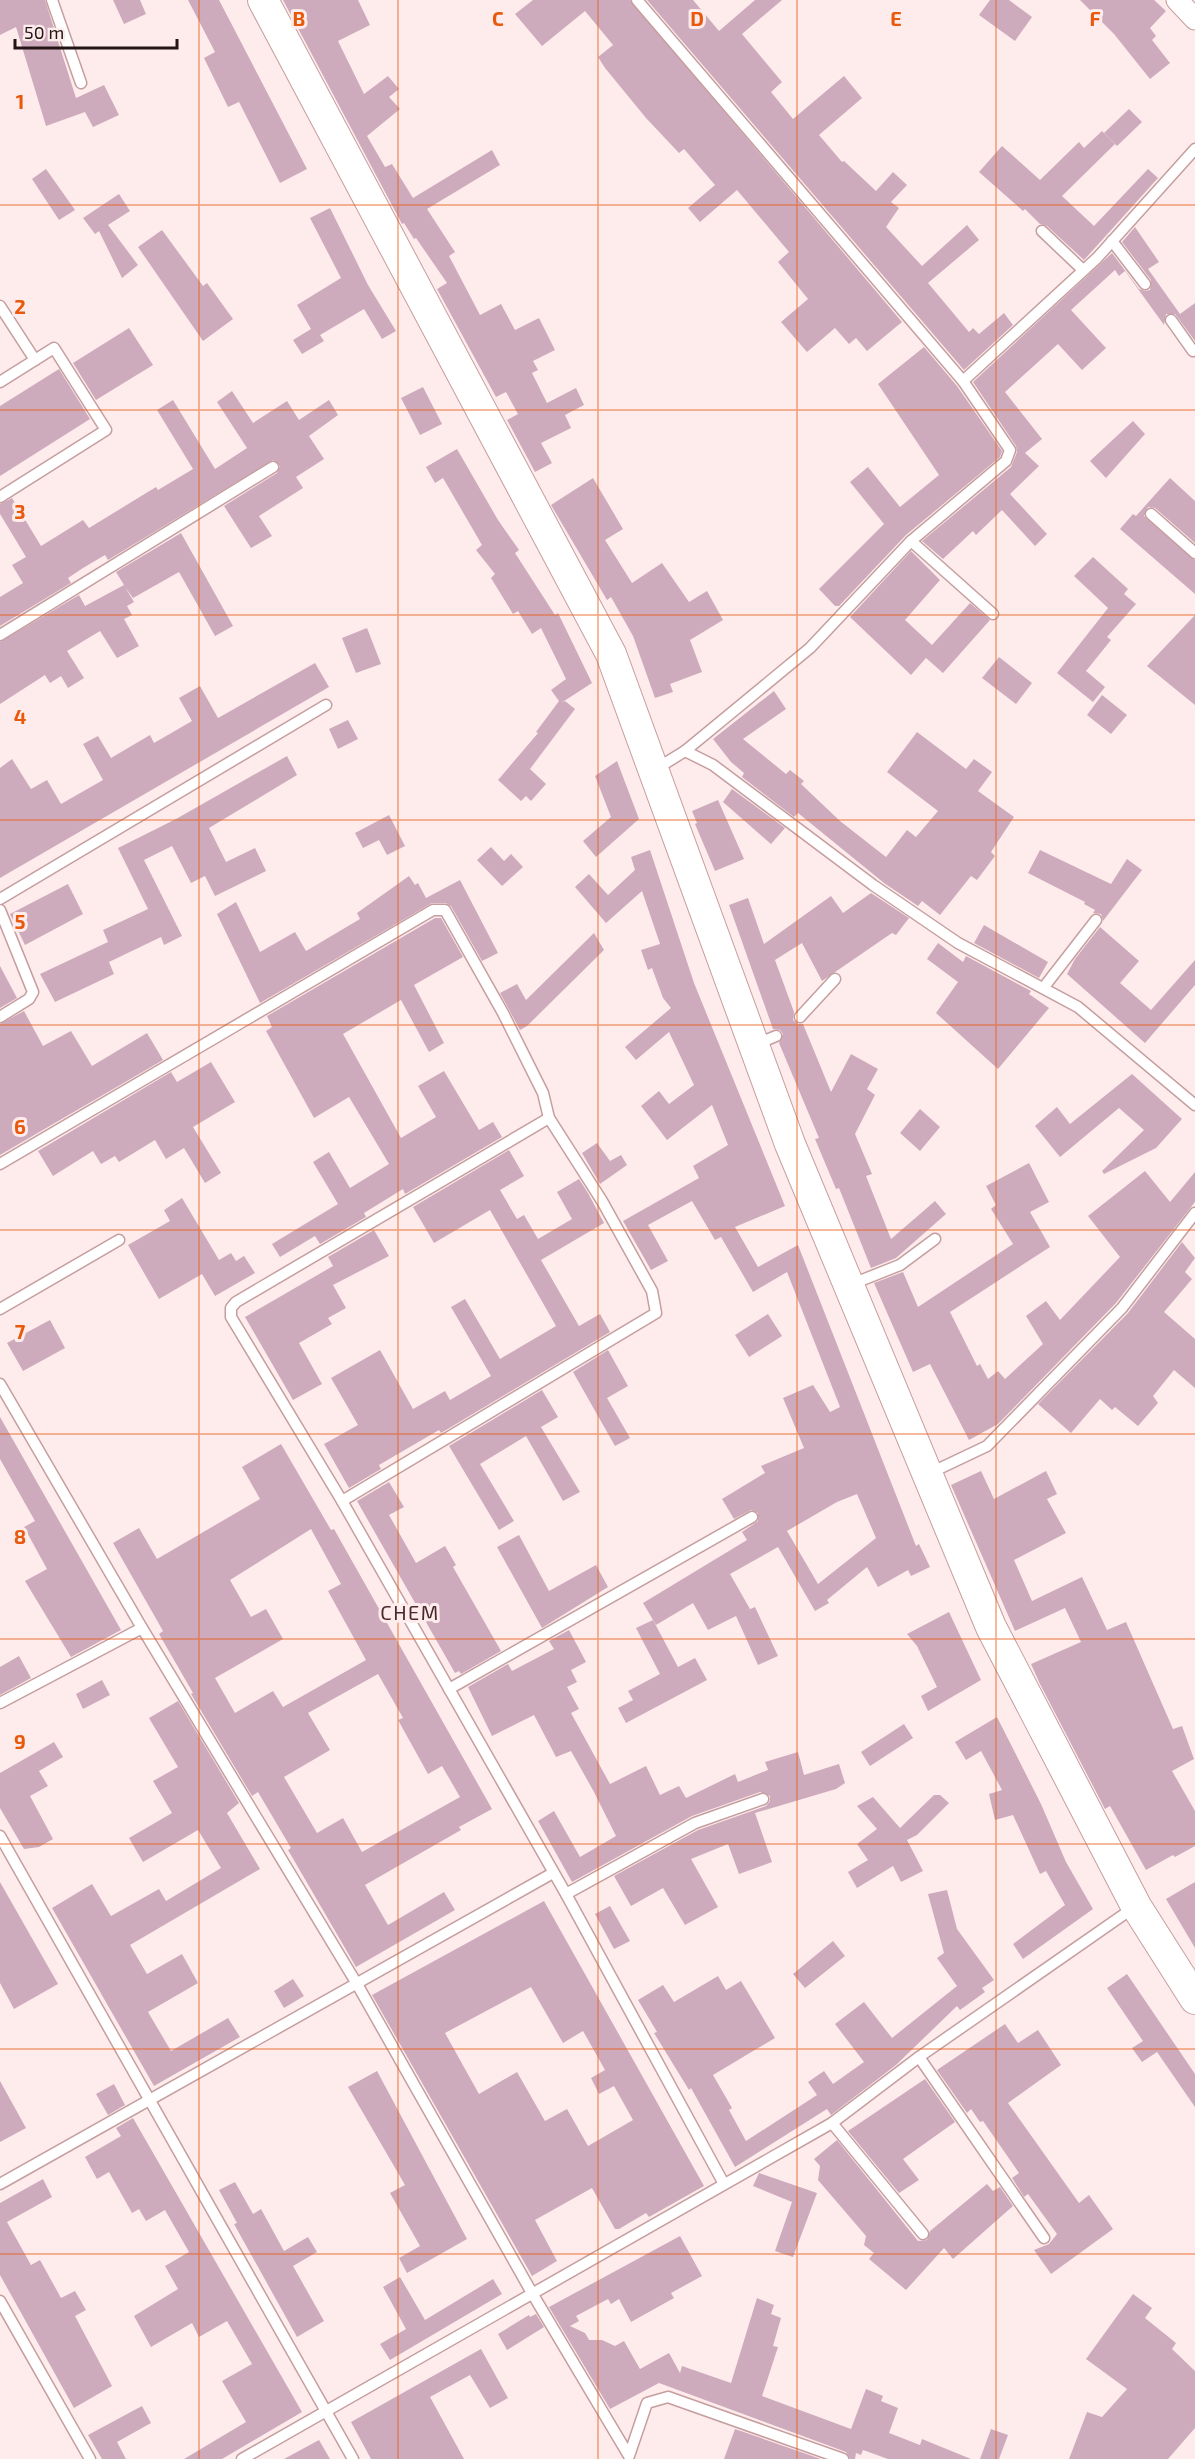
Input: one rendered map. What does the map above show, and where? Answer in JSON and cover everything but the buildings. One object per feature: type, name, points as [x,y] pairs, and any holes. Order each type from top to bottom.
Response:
[{"type":"street","points":[[263,0],[611,654],[654,771],[765,1041],[790,1144],[991,1627],[1136,1906],[1195,1999]]},
{"type":"street","points":[[1177,0],[1195,19]]},
{"type":"lane","points":[[52,0],[81,83]]},
{"type":"lane","points":[[637,0],[963,381],[1006,441],[1010,456],[910,542],[810,648],[685,751],[654,771]]},
{"type":"lane","points":[[963,381],[1083,270],[1195,149]]},
{"type":"lane","points":[[1042,231],[1083,270]]},
{"type":"lane","points":[[1112,241],[1145,284]]},
{"type":"lane","points":[[0,306],[35,360]]},
{"type":"lane","points":[[1171,320],[1193,351]]},
{"type":"lane","points":[[0,382],[54,348],[106,430],[0,497]]},
{"type":"lane","points":[[0,636],[273,467]]},
{"type":"lane","points":[[1150,514],[1195,553]]},
{"type":"lane","points":[[910,542],[993,614]]},
{"type":"lane","points":[[0,898],[326,705]]},
{"type":"lane","points":[[685,751],[713,765],[873,885],[958,943],[1078,1007],[1195,1105]]},
{"type":"lane","points":[[0,1164],[440,908],[451,918],[503,1013],[543,1093],[549,1118],[619,1231],[652,1291],[656,1313],[342,1501]]},
{"type":"lane","points":[[0,910],[33,992],[29,999],[0,1017]]},
{"type":"lane","points":[[1044,987],[1096,920]]},
{"type":"lane","points":[[800,1017],[835,979]]},
{"type":"lane","points":[[549,1118],[236,1302],[231,1308],[233,1326],[342,1501],[566,1894],[724,2184]]},
{"type":"lane","points":[[927,1474],[987,1446],[1122,1308],[1195,1214]]},
{"type":"lane","points":[[849,1285],[900,1265],[934,1239]]},
{"type":"lane","points":[[0,1309],[119,1240]]},
{"type":"lane","points":[[0,1384],[142,1628],[357,1984],[532,2293],[629,2457]]},
{"type":"lane","points":[[449,1689],[752,1517]]},
{"type":"lane","points":[[0,1703],[142,1628]]},
{"type":"lane","points":[[566,1894],[695,1823],[763,1799]]},
{"type":"lane","points":[[0,1836],[353,2459]]},
{"type":"lane","points":[[0,2184],[553,1873]]},
{"type":"lane","points":[[242,2459],[832,2122],[919,2057],[1136,1906]]},
{"type":"lane","points":[[919,2057],[1044,2238]]},
{"type":"lane","points":[[832,2122],[923,2234]]},
{"type":"lane","points":[[0,2301],[90,2459]]},
{"type":"lane","points":[[629,2457],[647,2403],[668,2397],[843,2459]]},
{"type":"district","name":"CHEM","points":[[410,1613]]}]
